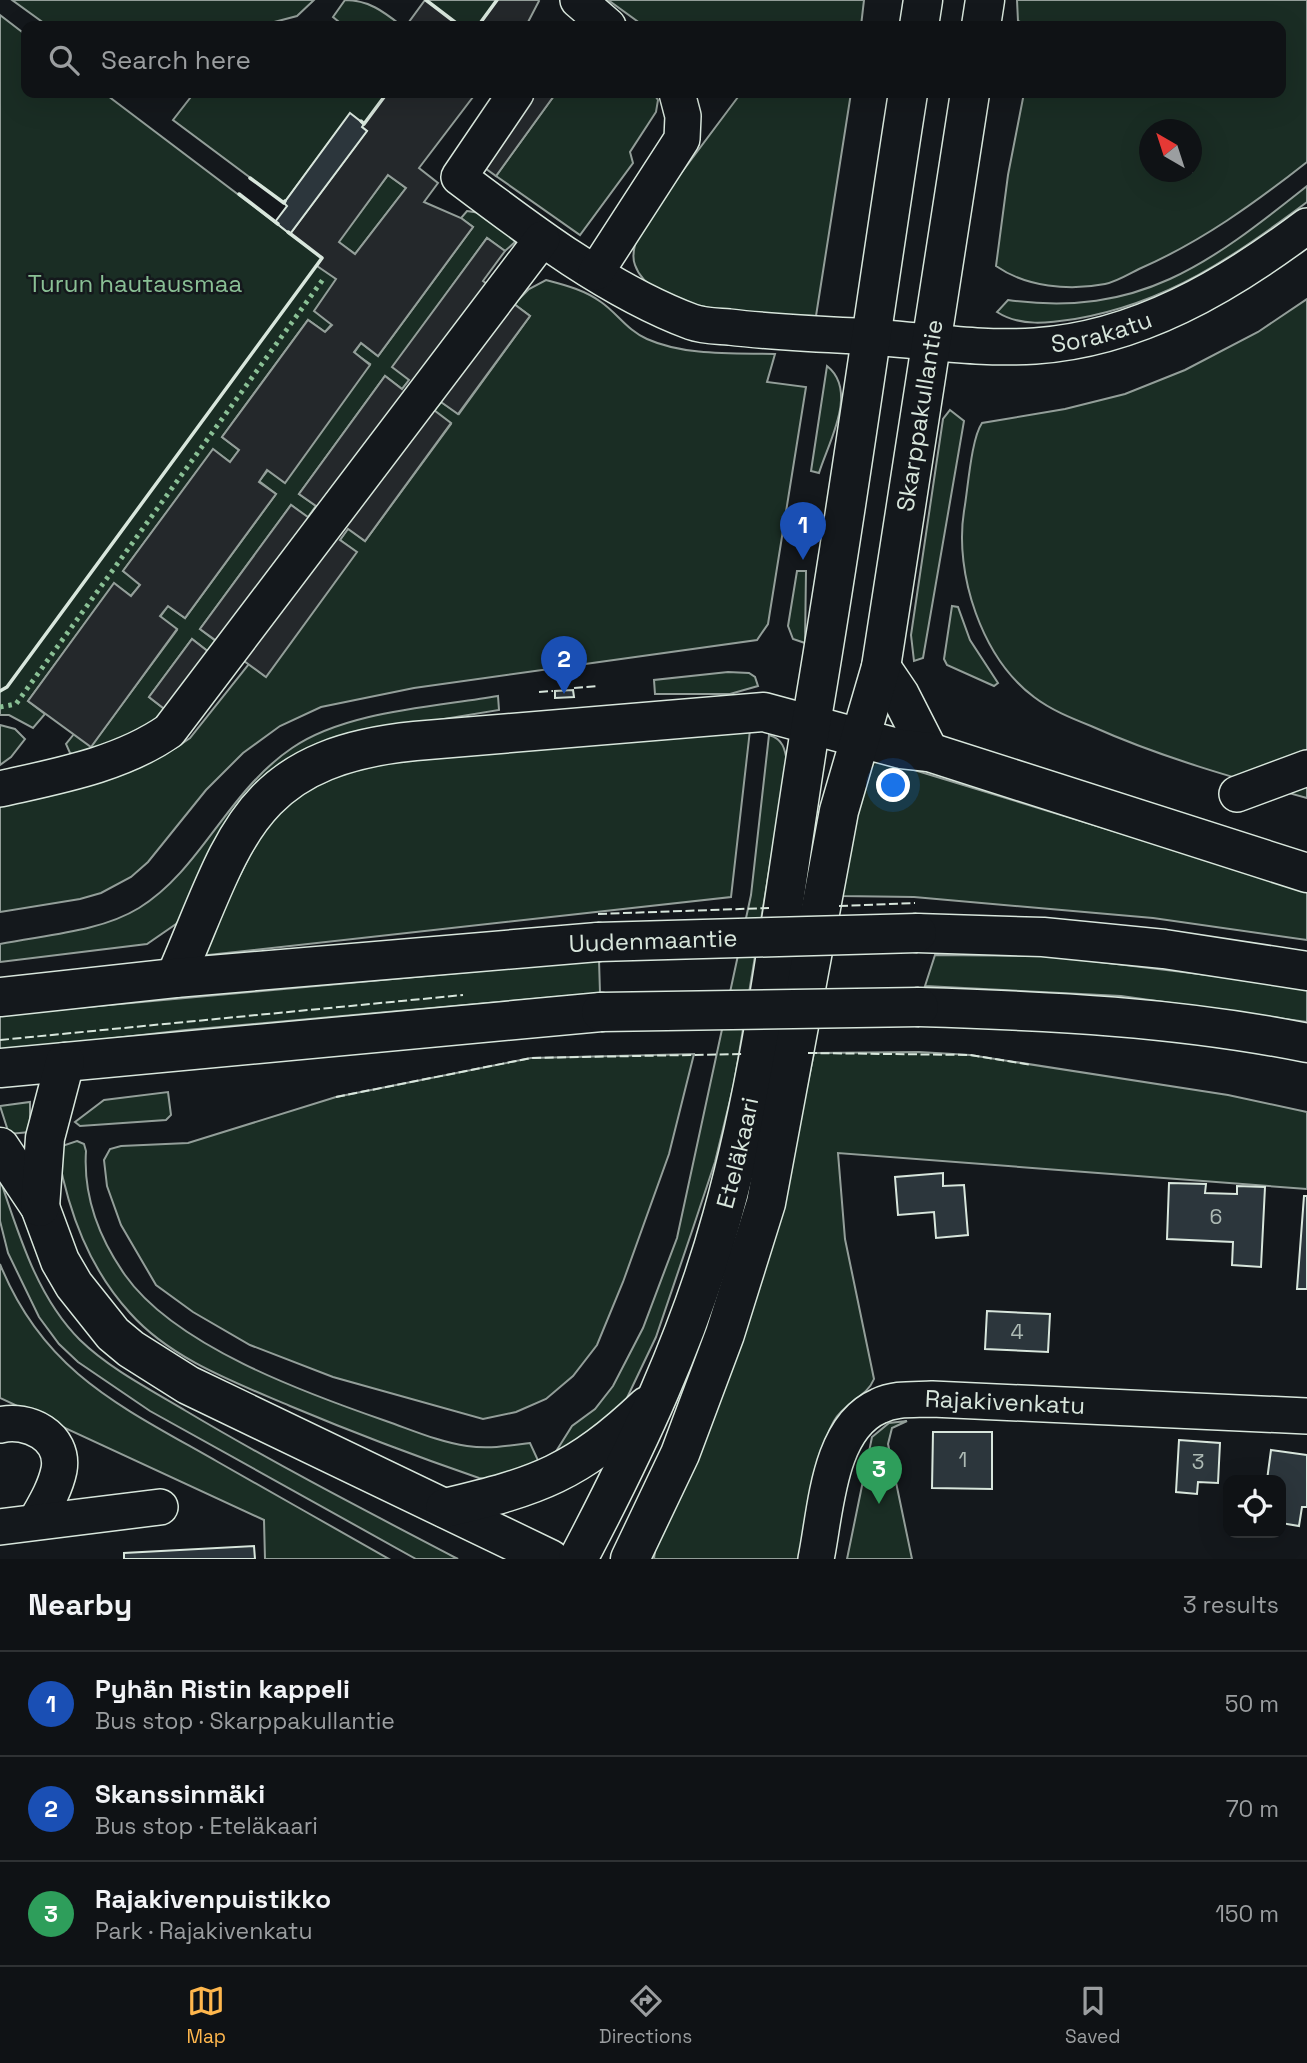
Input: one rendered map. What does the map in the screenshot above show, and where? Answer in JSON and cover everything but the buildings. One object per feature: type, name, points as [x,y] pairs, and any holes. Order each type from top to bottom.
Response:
[{"type":"main road","points":[[920,21],[923,0]]},
{"type":"main road","points":[[982,21],[985,0]]},
{"type":"main road","points":[[812,723],[907,98]]},
{"type":"main road","name":"Skarppakullantie","points":[[859,736],[881,667],[934,342],[969,98]]},
{"type":"main road","points":[[881,667],[900,695],[929,752]]},
{"type":"main road","points":[[176,978],[243,828],[258,807],[288,779],[322,760],[371,746],[734,712],[764,712],[859,736],[901,750],[929,752],[1307,873]]},
{"type":"main road","name":"Eteläkaari","points":[[578,1559],[637,1445],[659,1395],[700,1288],[740,1148],[812,723]]},
{"type":"main road","name":"Eteläkaari","points":[[630,1559],[680,1454],[725,1334],[766,1203],[839,811],[859,736]]},
{"type":"main road","name":"Uudenmaantie","points":[[0,997],[176,978],[598,942],[917,933],[1057,938],[1164,949],[1307,971]]},
{"type":"main road","points":[[0,1068],[601,1012],[919,1007],[1055,1012],[1153,1019],[1307,1043]]},
{"type":"main road","points":[[40,1207],[46,1138],[65,1062]]},
{"type":"main road","points":[[0,1147],[40,1207],[60,1261],[74,1285],[113,1335],[131,1349],[188,1385],[550,1559]]},
{"type":"main road","points":[[446,1508],[520,1490],[554,1477],[615,1437],[659,1395]]},
{"type":"street","points":[[574,9],[598,21]]},
{"type":"street","name":"Sorakatu","points":[[513,98],[459,177],[542,239],[596,272],[695,323],[934,342],[1036,346],[1108,334],[1177,310],[1250,266],[1307,226]]},
{"type":"street","points":[[596,272],[682,139],[683,116],[678,98]]},
{"type":"street","points":[[0,789],[114,758],[147,745],[169,731],[542,239]]},
{"type":"street","points":[[1237,794],[1307,768]]},
{"type":"street","name":"Rajakivenkatu","points":[[816,1559],[839,1448],[850,1428],[866,1413],[893,1401],[932,1399],[1307,1416]]},
{"type":"street","points":[[0,1425],[14,1421],[35,1426],[48,1436],[56,1452],[60,1468],[50,1496],[36,1521]]},
{"type":"street","points":[[0,1527],[160,1507]]},
{"type":"green space","points":[[12,0],[314,0],[297,16],[278,21],[41,21]]},
{"type":"green space","points":[[345,0],[369,5],[395,21],[338,21],[333,17]]},
{"type":"green space","points":[[426,0],[497,0],[482,21],[453,21]]},
{"type":"green space","points":[[608,0],[864,0],[862,21],[637,21]]},
{"type":"green space","points":[[1017,0],[1307,0],[1307,162],[1206,234],[1114,282],[1077,287],[1048,286],[1021,279],[996,266],[1008,175],[1023,98],[1286,98],[1286,21],[1018,21]]},
{"type":"green space","name":"Turun hautausmaa","points":[[0,15],[21,31],[21,98],[111,98],[322,258],[337,279],[332,324],[325,332],[308,320],[222,437],[239,450],[230,462],[213,450],[123,571],[141,584],[131,596],[114,584],[28,701],[45,714],[33,728],[9,715],[0,715]]},
{"type":"green space","points":[[190,98],[383,98],[364,124],[350,114],[284,203],[173,120]]},
{"type":"green space","points":[[552,98],[658,100],[656,112],[630,152],[633,163],[580,235],[496,176]]},
{"type":"green space","points":[[737,98],[850,98],[816,316],[716,309],[664,294],[646,282],[635,265],[634,249],[643,224]]},
{"type":"green space","points":[[388,175],[406,188],[355,254],[338,242]]},
{"type":"green space","points":[[1307,186],[1307,202],[1253,241],[1198,275],[1140,302],[1109,312],[1045,322],[1015,320],[997,312],[1008,300],[1054,303],[1096,301],[1134,292],[1170,279],[1237,239]]},
{"type":"green space","points":[[467,211],[480,213],[515,242],[505,251],[487,238],[393,367],[410,379],[402,389],[385,376],[299,494],[316,506],[308,518],[291,505],[200,629],[217,642],[210,653],[192,639],[149,697],[167,711],[162,721],[79,757],[70,753],[66,744],[74,734],[91,746],[177,630],[160,617],[168,606],[185,618],[276,494],[259,481],[268,470],[284,482],[370,364],[354,353],[361,343],[378,356],[473,227],[461,218]]},
{"type":"green space","points":[[546,280],[575,288],[595,298],[634,331],[662,344],[693,351],[775,354],[767,382],[806,387],[768,624],[757,640],[414,688],[321,707],[280,726],[243,753],[206,790],[148,862],[131,877],[101,893],[80,899],[0,912],[0,805],[162,755],[190,738],[249,664],[265,676],[356,552],[340,540],[348,528],[365,541],[451,424],[434,411],[441,402],[459,414],[530,316],[514,304],[529,289]]},
{"type":"green space","points":[[1307,299],[1307,798],[1144,748],[1069,717],[1034,697],[1016,680],[986,638],[968,587],[962,535],[973,452],[982,423],[1065,409],[1125,394],[1185,370],[1258,332]]},
{"type":"green space","points":[[827,366],[841,389],[841,403],[834,433],[819,473],[811,471]]},
{"type":"green space","points":[[950,410],[964,421],[923,658],[914,661],[911,635],[943,419]]},
{"type":"green space","points":[[797,571],[806,571],[805,643],[793,639],[788,626]]},
{"type":"green space","points":[[952,606],[958,607],[970,640],[998,683],[994,686],[947,665],[944,659]]},
{"type":"green space","points":[[728,672],[749,673],[755,677],[758,686],[730,694],[655,694],[654,680]]},
{"type":"green space","points":[[498,696],[499,710],[353,734],[176,924],[147,944],[0,962],[0,944],[89,928],[139,908],[161,892],[180,873],[249,786],[269,766],[292,748],[314,736],[338,726],[391,712]]},
{"type":"green space","points":[[0,725],[15,729],[25,739],[11,757],[0,765]]},
{"type":"green space","points":[[750,730],[731,897],[199,956],[262,832],[291,800],[351,766]]},
{"type":"green space","points":[[769,735],[782,745],[787,762],[734,1084],[715,1162],[656,1337],[626,1400],[608,1423],[555,1453],[572,1426],[595,1409],[613,1386],[643,1328],[677,1238],[751,895]]},
{"type":"green space","points":[[878,759],[1182,852],[1307,886],[1307,940],[1153,918],[914,897],[842,896],[864,771]]},
{"type":"green space","points":[[935,955],[1050,956],[1307,987],[1307,1022],[1121,996],[925,986]]},
{"type":"green space","points":[[599,960],[600,993],[186,1030],[0,1051],[0,1015]]},
{"type":"green space","points":[[919,1052],[970,1055],[1228,1095],[1307,1112],[1307,1189],[838,1153],[845,1239],[874,1379],[866,1390],[839,1414],[828,1435],[815,1488],[805,1559],[654,1559],[656,1543],[788,1177],[814,1053]]},
{"type":"green space","points":[[694,1054],[669,1154],[623,1282],[597,1345],[573,1376],[546,1399],[516,1412],[483,1419],[333,1377],[250,1345],[193,1312],[156,1285],[121,1225],[107,1186],[104,1160],[110,1149],[121,1146],[188,1143],[336,1097],[531,1058]]},
{"type":"green space","points":[[168,1092],[171,1115],[166,1120],[80,1126],[75,1122],[104,1100]]},
{"type":"green space","points":[[30,1102],[30,1132],[9,1134],[0,1106]]},
{"type":"green space","points":[[77,1141],[84,1144],[86,1151],[87,1185],[100,1232],[125,1275],[147,1301],[175,1324],[208,1345],[281,1381],[426,1435],[475,1447],[530,1443],[542,1469],[493,1480],[479,1478],[313,1416],[247,1388],[204,1368],[164,1344],[130,1313],[116,1296],[92,1259],[83,1239],[68,1198],[58,1155],[62,1146]]},
{"type":"green space","points":[[0,1179],[22,1243],[41,1285],[65,1323],[92,1351],[131,1379],[219,1431],[458,1559],[416,1559],[150,1411],[78,1362],[59,1344],[39,1317],[8,1253],[0,1221]]},
{"type":"green space","points":[[0,1264],[18,1302],[39,1333],[63,1360],[90,1383],[150,1423],[389,1559],[265,1559],[264,1520],[0,1398]]},
{"type":"green space","points":[[907,1421],[892,1428],[888,1444],[912,1559],[847,1559],[872,1437],[889,1423]]},
{"type":"shaded area","points":[[426,0],[453,21],[410,21]]},
{"type":"shaded area","points":[[497,0],[539,1],[529,21],[482,21]]},
{"type":"shaded area","points":[[383,98],[472,98],[419,168],[438,183],[424,202],[461,218],[473,227],[378,356],[361,343],[354,352],[370,365],[285,483],[267,470],[259,482],[276,494],[185,618],[168,606],[160,616],[177,629],[91,747],[28,701],[114,583],[131,596],[140,585],[123,571],[213,449],[230,462],[239,450],[222,437],[308,320],[325,332],[332,325],[314,311],[336,279],[317,266],[322,258],[290,234],[367,131],[362,127]],"holes":[[[388,175],[406,188],[355,254],[339,242]]]},
{"type":"shaded area","points":[[525,98],[552,98],[496,176],[478,163]]},
{"type":"shaded area","points":[[487,238],[505,251],[483,281],[530,316],[458,414],[441,402],[434,410],[451,423],[365,541],[348,529],[340,540],[357,552],[266,677],[200,629],[291,505],[308,517],[316,506],[299,494],[385,376],[402,389],[409,380],[392,367]]},
{"type":"shaded area","points":[[192,639],[210,653],[167,711],[149,697]]},
{"type":"hedge","points":[[0,707],[16,704],[324,278]]},
{"type":"fence","points":[[574,688],[597,686]]},
{"type":"fence","points":[[539,692],[553,691]]},
{"type":"fence","points":[[839,906],[915,903]]},
{"type":"fence","points":[[598,914],[769,908]]},
{"type":"fence","points":[[0,1040],[463,995]]},
{"type":"fence","points":[[808,1053],[970,1055],[1032,1065]]},
{"type":"fence","points":[[336,1097],[531,1058],[742,1054]]},
{"type":"wall","points":[[426,0],[453,21]]},
{"type":"wall","points":[[482,21],[497,0]]},
{"type":"wall","points":[[361,121],[364,124],[383,98]]},
{"type":"wall","points":[[250,178],[284,203],[285,201]]},
{"type":"wall","points":[[239,194],[278,224]]},
{"type":"wall","points":[[0,691],[7,687],[322,258],[288,232]]},
{"type":"place","name":"Pyhän Ristin kappeli","points":[[803,560]]},
{"type":"place","name":"Skanssinmäki","points":[[564,694]]},
{"type":"place","name":"Rajakivenpuistikko","points":[[879,1504]]}]
